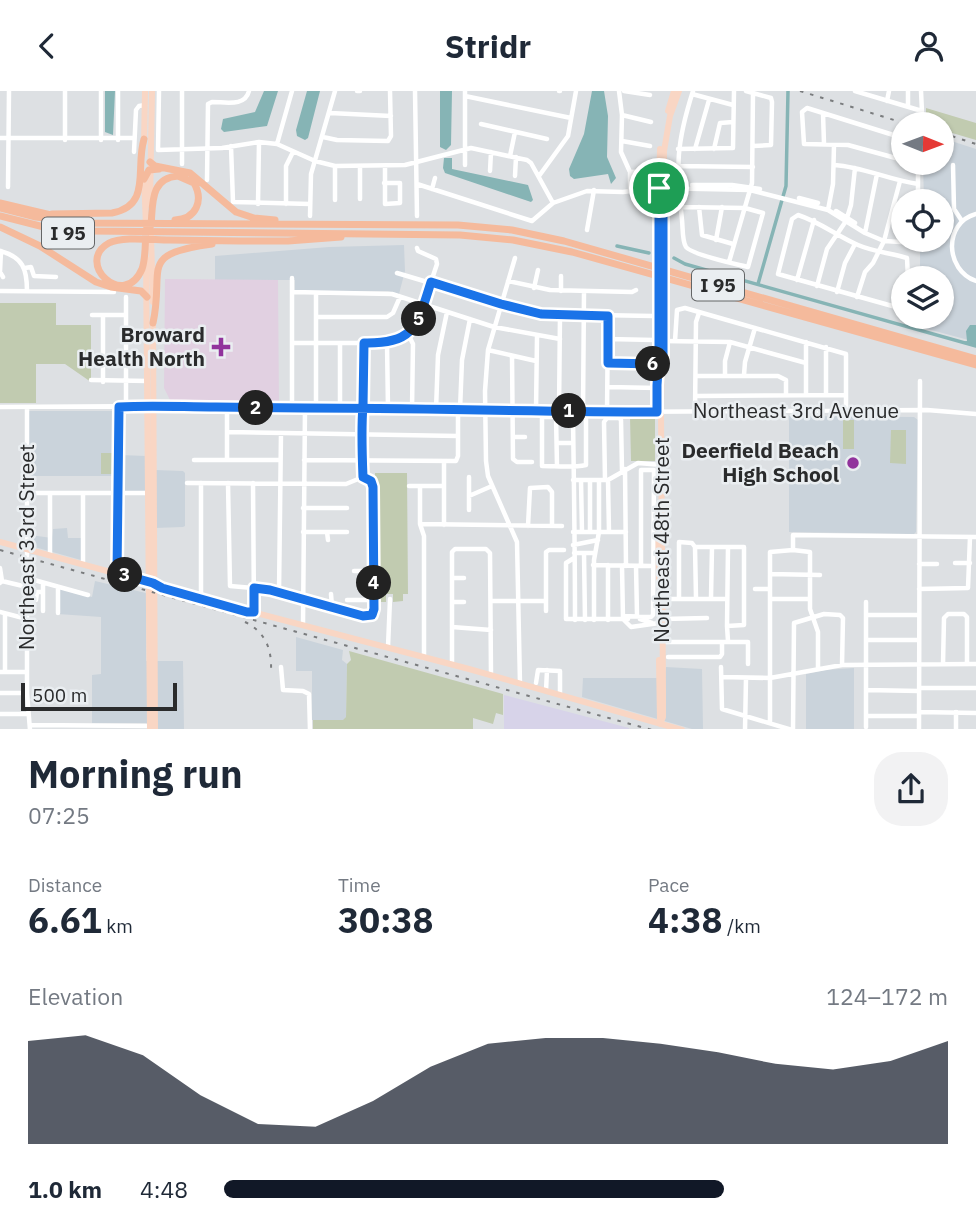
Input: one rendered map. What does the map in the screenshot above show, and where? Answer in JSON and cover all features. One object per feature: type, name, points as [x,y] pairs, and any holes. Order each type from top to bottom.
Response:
[{"type":"highway","points":[[0,212],[76,215],[112,213],[129,207],[136,200],[139,191],[144,139]]},
{"type":"highway","points":[[144,179],[150,166],[190,173],[227,207],[250,217],[332,227],[466,231],[540,240],[976,363]]},
{"type":"highway","points":[[148,230],[144,264],[134,280],[116,285],[102,277],[97,262],[103,248],[118,240],[148,230],[182,219],[193,213],[199,196],[191,181],[176,176],[160,183],[153,196],[148,230]]},
{"type":"highway","name":"I 95","points":[[0,212],[148,230],[490,242],[543,250],[976,363]]},
{"type":"highway","points":[[45,213],[148,230],[240,241],[342,237]]},
{"type":"highway","points":[[0,227],[40,246],[100,284],[125,293],[141,291],[146,297]]},
{"type":"highway","name":"I 95","points":[[148,230],[481,227],[534,234],[976,363]]},
{"type":"highway","points":[[148,230],[460,235],[513,240],[572,252],[976,363]]},
{"type":"highway","points":[[460,235],[490,242]]},
{"type":"highway","points":[[153,323],[156,311],[156,273],[164,258],[181,250],[240,241]]},
{"type":"highway","points":[[125,293],[146,287],[152,280]]},
{"type":"main road","points":[[145,91],[144,179],[153,323],[149,477],[153,505],[150,583]]},
{"type":"main road","points":[[152,91],[146,297],[151,406],[150,583],[153,726]]},
{"type":"main road","name":"Northeast 48th Street","points":[[660,727],[658,464],[661,188],[666,134],[676,91]]},
{"type":"main road","name":"Northeast 48th Street","points":[[658,464],[657,388],[663,340],[661,290]]},
{"type":"main road","points":[[0,542],[201,595],[254,612]]},
{"type":"main road","points":[[150,583],[452,664],[660,727]]},
{"type":"main road","name":"Northeast 48th Street","points":[[658,621],[662,626],[663,645],[663,717],[660,727]]},
{"type":"main road","points":[[424,658],[452,668],[472,671]]},
{"type":"street","points":[[8,187],[9,91]]},
{"type":"street","points":[[65,91],[65,140]]},
{"type":"street","points":[[101,91],[101,140]]},
{"type":"street","points":[[118,91],[118,140]]},
{"type":"street","points":[[159,91],[158,148],[207,149],[259,142],[277,144],[315,161],[335,166],[360,167],[416,163],[465,149],[491,152],[531,163],[553,203]]},
{"type":"street","points":[[182,91],[182,163]]},
{"type":"street","points":[[207,180],[208,104],[246,101],[249,91]]},
{"type":"street","points":[[277,144],[292,91]]},
{"type":"street","points":[[310,216],[311,174],[335,91]]},
{"type":"street","points":[[323,137],[337,140],[388,141],[390,91]]},
{"type":"street","points":[[415,91],[417,216]]},
{"type":"street","points":[[539,176],[565,142],[576,91]]},
{"type":"street","points":[[630,191],[630,172],[623,159],[622,91],[650,95]]},
{"type":"street","points":[[678,149],[733,148],[734,91]]},
{"type":"street","points":[[746,91],[771,98],[771,145],[753,145]]},
{"type":"street","points":[[855,91],[870,93],[922,112],[922,91]]},
{"type":"street","points":[[887,101],[889,91]]},
{"type":"street","points":[[908,91],[908,107]]},
{"type":"street","points":[[681,207],[745,208],[763,213],[748,267],[687,249],[684,244],[678,187],[678,149],[692,93],[733,105]]},
{"type":"street","points":[[729,262],[751,188],[753,93]]},
{"type":"street","points":[[466,165],[465,94],[571,118]]},
{"type":"street","points":[[695,149],[709,100]]},
{"type":"street","points":[[134,152],[136,110],[145,105]]},
{"type":"street","points":[[891,134],[823,113],[807,109],[803,111],[804,144],[869,149],[891,156]]},
{"type":"street","points":[[0,112],[9,112]]},
{"type":"street","points":[[330,113],[391,116]]},
{"type":"street","points":[[823,113],[824,144]]},
{"type":"street","points":[[622,115],[651,122]]},
{"type":"street","points":[[714,149],[720,123],[733,122]]},
{"type":"street","points":[[481,124],[547,139]]},
{"type":"street","points":[[515,132],[515,176]]},
{"type":"street","points":[[0,138],[134,138]]},
{"type":"street","points":[[622,141],[650,146]]},
{"type":"street","points":[[258,204],[259,142]]},
{"type":"street","points":[[828,208],[835,165],[834,145]]},
{"type":"street","points":[[232,146],[233,202],[310,204]]},
{"type":"street","points":[[286,204],[286,166],[293,152]]},
{"type":"street","points":[[490,171],[491,152]]},
{"type":"street","points":[[0,165],[7,165]]},
{"type":"street","points":[[835,165],[918,184]]},
{"type":"street","points":[[335,166],[335,200]]},
{"type":"street","points":[[384,183],[400,183],[400,203],[384,204],[384,183],[385,166]]},
{"type":"street","points":[[677,166],[753,167]]},
{"type":"street","points":[[360,167],[360,199]]},
{"type":"street","points":[[817,286],[827,249],[847,220],[855,168]]},
{"type":"street","points":[[630,172],[651,171]]},
{"type":"street","points":[[865,232],[877,174]]},
{"type":"street","points":[[918,175],[918,189]]},
{"type":"street","points":[[953,175],[954,209],[962,221]]},
{"type":"street","points":[[432,189],[435,178]]},
{"type":"street","points":[[857,297],[865,272],[880,253],[900,181]]},
{"type":"street","points":[[417,184],[533,221],[553,203],[579,192],[678,187],[751,188],[828,208],[865,232],[891,239]]},
{"type":"street","points":[[587,230],[594,190]]},
{"type":"street","points":[[699,207],[702,235],[733,244]]},
{"type":"street","points":[[716,240],[722,207]]},
{"type":"street","points":[[976,214],[962,221],[955,229],[951,247],[955,264],[960,271],[976,281]]},
{"type":"street","points":[[891,306],[778,274],[794,216],[814,220],[855,244],[880,253],[907,258],[907,266]]},
{"type":"street","points":[[797,280],[814,220]]},
{"type":"street","points":[[837,292],[845,263],[855,244]]},
{"type":"street","points":[[292,343],[387,343],[408,334],[419,318],[437,261],[417,248]]},
{"type":"street","points":[[3,277],[0,272],[0,251],[17,257],[25,268],[27,291]]},
{"type":"street","points":[[515,258],[488,350],[485,410],[486,461],[492,486],[512,525],[518,549],[519,684]]},
{"type":"street","points":[[25,268],[31,267],[33,276],[56,277]]},
{"type":"street","points":[[534,288],[538,270]]},
{"type":"street","points":[[397,273],[541,314],[653,317]]},
{"type":"street","points":[[561,276],[561,291]]},
{"type":"street","points":[[292,278],[292,408]]},
{"type":"street","points":[[508,281],[561,291],[636,290]]},
{"type":"street","points":[[583,412],[584,291]]},
{"type":"street","points":[[0,292],[114,292]]},
{"type":"street","points":[[292,292],[384,293],[494,327],[537,337],[560,339]]},
{"type":"street","points":[[125,293],[126,406]]},
{"type":"street","points":[[316,293],[316,408]]},
{"type":"street","points":[[316,317],[387,317],[393,313],[400,297]]},
{"type":"street","points":[[675,340],[677,310],[685,308],[846,354],[846,410]]},
{"type":"street","points":[[436,410],[438,355],[447,312]]},
{"type":"street","points":[[695,411],[696,322],[699,313]]},
{"type":"street","points":[[92,315],[126,315]]},
{"type":"street","points":[[103,315],[103,381]]},
{"type":"street","points":[[559,411],[560,315]]},
{"type":"street","points":[[607,412],[608,316]]},
{"type":"street","points":[[304,460],[458,460],[461,373],[470,319]]},
{"type":"street","points":[[744,375],[755,328]]},
{"type":"street","points":[[408,334],[413,344],[412,409]]},
{"type":"street","points":[[536,411],[537,337]]},
{"type":"street","points":[[608,339],[654,340]]},
{"type":"street","points":[[663,340],[730,342],[806,363]]},
{"type":"street","points":[[725,376],[725,361],[730,342]]},
{"type":"street","points":[[806,342],[806,395]]},
{"type":"street","points":[[340,343],[340,409]]},
{"type":"street","points":[[363,477],[364,343]]},
{"type":"street","points":[[387,343],[388,409]]},
{"type":"street","points":[[826,347],[826,395]]},
{"type":"street","points":[[488,350],[536,361]]},
{"type":"street","points":[[512,356],[514,461],[532,462]]},
{"type":"street","points":[[608,363],[660,364]]},
{"type":"street","points":[[696,376],[778,376],[786,380],[786,395]]},
{"type":"street","points":[[92,380],[148,381]]},
{"type":"street","points":[[919,729],[920,381]]},
{"type":"street","points":[[608,387],[657,388]]},
{"type":"street","points":[[695,396],[846,394]]},
{"type":"street","name":"Northeast 3rd Avenue","points":[[0,407],[151,406],[583,412],[920,410],[976,414]]},
{"type":"street","name":"Northeast 33rd Street","points":[[27,407],[27,693],[30,727]]},
{"type":"street","points":[[117,573],[119,407]]},
{"type":"street","points":[[227,407],[227,459]]},
{"type":"street","points":[[303,625],[305,408]]},
{"type":"street","points":[[557,466],[556,417],[542,417],[542,466],[557,466],[573,466],[586,465],[586,418],[573,418],[573,443],[573,466],[573,545],[575,620]]},
{"type":"street","points":[[609,532],[604,480],[604,422],[607,418],[619,418],[626,532],[623,618]]},
{"type":"street","points":[[227,432],[458,436]]},
{"type":"street","points":[[279,593],[281,433]]},
{"type":"street","points":[[513,437],[525,437]]},
{"type":"street","points":[[557,443],[573,443]]},
{"type":"street","points":[[194,460],[280,460]]},
{"type":"street","points":[[444,461],[444,524]]},
{"type":"street","points":[[573,480],[604,480],[633,464],[658,464]]},
{"type":"street","points":[[637,615],[641,470],[658,464]]},
{"type":"street","points":[[594,553],[574,555],[566,563],[566,619],[608,620],[637,615],[651,617],[658,464]]},
{"type":"street","points":[[187,483],[346,484],[363,477]]},
{"type":"street","points":[[228,483],[230,586],[279,593],[363,616],[372,615],[374,600],[373,483],[363,477]]},
{"type":"street","points":[[469,477],[469,510]]},
{"type":"street","points":[[581,480],[582,533]]},
{"type":"street","points":[[590,480],[590,532]]},
{"type":"street","points":[[594,620],[593,565],[604,480]]},
{"type":"street","points":[[201,483],[201,595]]},
{"type":"street","points":[[253,483],[254,612]]},
{"type":"street","points":[[409,486],[444,486]]},
{"type":"street","points":[[420,486],[420,524],[424,536],[424,658]]},
{"type":"street","points":[[469,496],[492,486]]},
{"type":"street","points":[[528,526],[530,488],[548,487],[551,489],[552,526]]},
{"type":"street","points":[[27,493],[151,493]]},
{"type":"street","points":[[50,493],[50,556]]},
{"type":"street","points":[[83,493],[83,565]]},
{"type":"street","points":[[303,507],[347,508]]},
{"type":"street","points":[[420,524],[562,526]]},
{"type":"street","points":[[303,532],[347,532]]},
{"type":"street","points":[[327,532],[328,540]]},
{"type":"street","points":[[573,532],[626,532]]},
{"type":"street","points":[[793,550],[793,535],[973,537],[968,588],[919,589]]},
{"type":"street","points":[[573,545],[598,540]]},
{"type":"street","points":[[679,598],[679,543],[692,543],[695,547],[696,598]]},
{"type":"street","points":[[695,547],[744,547],[744,625],[727,626]]},
{"type":"street","points":[[711,599],[712,547]]},
{"type":"street","points":[[668,657],[720,657],[722,654],[727,626],[728,547]]},
{"type":"street","points":[[452,664],[453,550],[489,550],[491,676]]},
{"type":"street","points":[[546,611],[547,550],[564,550]]},
{"type":"street","points":[[770,723],[770,552],[810,552],[810,599],[818,632],[818,668]]},
{"type":"street","points":[[584,553],[585,620]]},
{"type":"street","points":[[956,563],[970,563]]},
{"type":"street","points":[[919,564],[937,564]]},
{"type":"street","points":[[593,565],[652,566]]},
{"type":"street","points":[[608,565],[608,620]]},
{"type":"street","points":[[0,568],[1,582],[27,587]]},
{"type":"street","points":[[354,571],[373,571]]},
{"type":"street","points":[[770,574],[820,575]]},
{"type":"street","points":[[27,578],[88,595]]},
{"type":"street","points":[[452,578],[464,578]]},
{"type":"street","points":[[43,583],[43,611]]},
{"type":"street","points":[[58,588],[58,613]]},
{"type":"street","points":[[755,589],[769,589]]},
{"type":"street","points":[[27,600],[36,600],[37,592],[43,592]]},
{"type":"street","points":[[331,594],[332,607]]},
{"type":"street","points":[[388,647],[390,599]]},
{"type":"street","points":[[661,599],[727,599]]},
{"type":"street","points":[[770,599],[810,599]]},
{"type":"street","points":[[347,600],[374,600]]},
{"type":"street","points":[[491,601],[546,601]]},
{"type":"street","points":[[452,602],[464,602]]},
{"type":"street","points":[[866,602],[866,727]]},
{"type":"street","points":[[27,619],[3,613],[3,672],[27,672]]},
{"type":"street","points":[[793,729],[794,623],[824,614],[838,614],[843,618],[842,665]]},
{"type":"street","points":[[866,615],[919,615]]},
{"type":"street","points":[[943,664],[945,615],[966,615],[967,664]]},
{"type":"street","points":[[623,618],[658,621],[707,618]]},
{"type":"street","points":[[452,627],[491,630]]},
{"type":"street","points":[[866,641],[919,640]]},
{"type":"street","points":[[663,645],[748,642],[748,664]]},
{"type":"street","points":[[722,677],[770,678],[842,665],[976,664]]},
{"type":"street","points":[[281,667],[283,690],[309,694],[310,729]]},
{"type":"street","points":[[721,667],[722,709],[790,729]]},
{"type":"street","points":[[536,683],[538,670],[560,671],[560,695]]},
{"type":"street","points":[[546,691],[547,670]]},
{"type":"street","points":[[745,729],[746,678]]},
{"type":"street","points":[[866,691],[976,688]]},
{"type":"street","points":[[0,693],[27,693]]},
{"type":"street","points":[[956,712],[956,729]]},
{"type":"street","points":[[866,716],[976,713]]},
{"type":"street","points":[[0,714],[28,714]]},
{"type":"street","points":[[30,727],[153,726]]},
{"type":"shaded area","points":[[954,142],[976,149],[976,342],[927,329],[954,329],[954,266],[920,266],[920,252],[954,252],[954,189],[924,189],[923,175],[954,175]]},
{"type":"shaded area","points":[[404,245],[405,271],[399,294],[388,291],[295,291],[295,280],[215,280],[215,256],[329,247]]},
{"type":"shaded area","name":"Broward Health North","points":[[165,279],[278,280],[279,405],[171,402],[164,388]]},
{"type":"shaded area","points":[[29,411],[117,411],[117,476],[29,476]]},
{"type":"shaded area","name":"Deerfield Beach High School","points":[[789,416],[914,417],[918,420],[916,532],[789,532]]},
{"type":"shaded area","points":[[120,455],[146,456],[146,491],[118,492],[121,477]]},
{"type":"shaded area","points":[[155,470],[185,473],[185,526],[155,528]]},
{"type":"shaded area","points":[[67,528],[68,538],[81,538],[81,560],[31,546],[30,535],[52,538],[53,529]]},
{"type":"shaded area","points":[[95,581],[146,593],[146,661],[183,661],[184,729],[156,729],[146,723],[92,723],[92,675],[101,674],[101,617],[58,614],[59,589],[92,597]]},
{"type":"shaded area","points":[[296,637],[343,650],[342,660],[347,664],[344,720],[312,720],[312,671],[296,671]]},
{"type":"shaded area","points":[[666,667],[702,669],[703,729],[692,729],[582,697],[583,678],[665,678]]},
{"type":"shaded area","points":[[854,668],[854,729],[806,729],[806,674]]},
{"type":"shaded area","points":[[504,695],[629,728],[629,729],[504,729]]},
{"type":"green space","points":[[954,116],[976,123],[976,140],[954,134]]},
{"type":"green space","points":[[0,303],[56,303],[56,325],[91,325],[91,382],[65,364],[36,364],[36,403],[0,403]]},
{"type":"green space","points":[[630,417],[655,418],[655,461],[631,461]]},
{"type":"green space","points":[[843,420],[854,420],[854,449],[843,449]]},
{"type":"green space","points":[[891,430],[906,430],[906,464],[890,463]]},
{"type":"green space","points":[[101,453],[112,453],[112,474],[101,474]]},
{"type":"green space","points":[[375,473],[407,473],[408,594],[403,594],[403,601],[393,602],[393,594],[386,594],[386,602],[381,602],[380,585],[376,585]]},
{"type":"green space","points":[[349,651],[503,694],[503,715],[496,713],[493,724],[473,718],[473,729],[313,729],[313,720],[343,720],[346,717],[347,664],[351,660]]},
{"type":"water","points":[[105,91],[115,91],[113,135],[105,132]]},
{"type":"water","points":[[264,91],[278,91],[267,126],[224,132],[221,129],[223,119],[255,112]]},
{"type":"water","points":[[307,91],[320,91],[308,138],[305,140],[297,136],[296,130]]},
{"type":"water","points":[[440,91],[452,91],[451,145],[446,150],[440,147]]},
{"type":"water","points":[[592,91],[604,91],[608,116],[607,157],[616,178],[611,184],[608,174],[574,179],[570,176],[569,169],[584,134]]},
{"type":"water","points":[[444,158],[452,158],[452,169],[528,185],[533,200],[531,202],[445,173]]},
{"type":"water","points":[[970,325],[976,325],[976,346],[960,342],[967,341],[966,331]]},
{"type":"waterway","points":[[758,284],[786,186],[788,91]]},
{"type":"waterway","points":[[617,246],[649,253]]},
{"type":"waterway","points":[[674,258],[685,264],[976,346]]},
{"type":"railway","points":[[800,91],[891,119]]},
{"type":"railway","points":[[954,137],[976,144]]},
{"type":"railway","points":[[0,550],[648,729]]},
{"type":"railway","points":[[245,622],[258,631],[266,642],[271,671]]},
{"type":"place","name":"Broward Health North","points":[[221,347]]},
{"type":"place","name":"Deerfield Beach High School","points":[[853,463]]},
{"type":"route","points":[[659,188],[659,357],[658,364],[657,385],[657,412],[607,412],[417,409],[363,409],[216,407],[119,407],[117,573],[247,612],[254,612],[254,588],[363,616],[372,615],[373,483],[363,477],[362,463],[362,419],[363,409],[364,343],[387,343],[408,334],[419,318],[431,282],[541,314],[608,316],[608,363],[656,364],[658,364],[663,364],[663,188],[659,188]]}]
